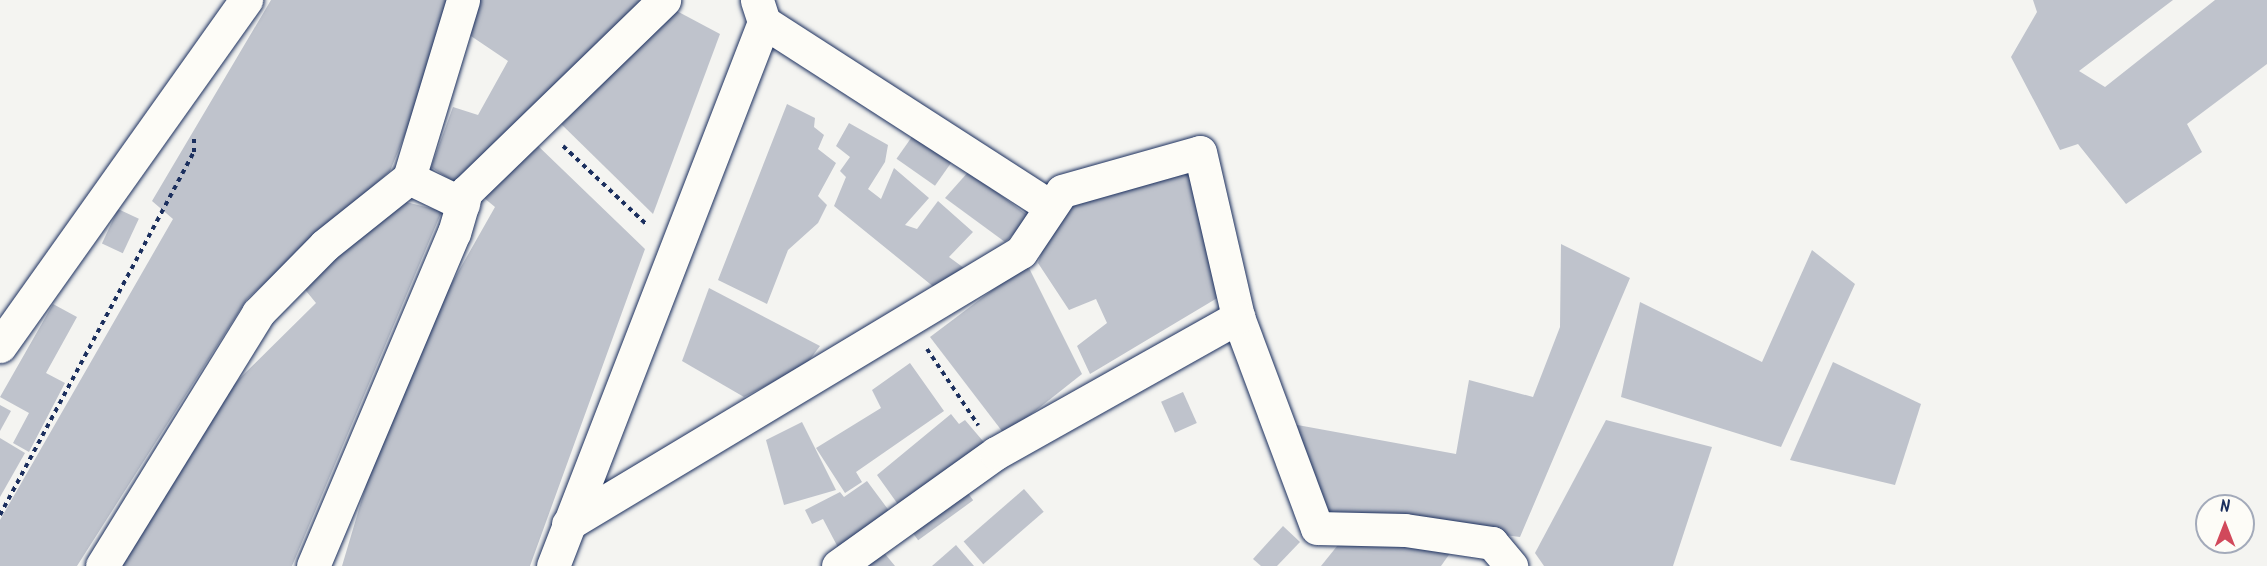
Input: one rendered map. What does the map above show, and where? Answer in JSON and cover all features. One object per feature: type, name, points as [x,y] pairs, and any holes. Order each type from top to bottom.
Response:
[{"type":"street","points":[[0,346],[246,0]]},
{"type":"street","points":[[102,566],[258,313],[325,245],[410,178],[463,0]]},
{"type":"street","points":[[313,566],[466,192],[664,0]]},
{"type":"street","points":[[553,566],[673,250],[760,11],[1052,207]]},
{"type":"street","points":[[568,524],[910,323],[1022,252],[1062,191],[1200,152],[1238,317],[1317,528],[1405,530],[1492,558]]},
{"type":"street","points":[[410,178],[463,204]]},
{"type":"street","points":[[838,566],[996,453],[1238,317]]},
{"type":"path","points":[[538,123],[673,250]]},
{"type":"path","points":[[0,515],[194,152],[194,129]]},
{"type":"path","points":[[910,323],[996,453]]},
{"type":"building","points":[[271,0],[449,0],[424,89],[390,171],[247,299],[77,566],[0,566],[0,520],[173,219],[152,201]]},
{"type":"building","points":[[478,0],[645,0],[457,184],[431,167],[453,107],[478,115],[508,61],[468,34]]},
{"type":"building","points":[[2033,0],[2173,0],[2079,71],[2105,87],[2215,0],[2267,0],[2267,64],[2187,124],[2202,152],[2126,204],[2078,144],[2060,150],[2011,57],[2037,12]]},
{"type":"building","points":[[673,9],[720,34],[653,214],[556,119]]},
{"type":"building","points":[[787,104],[815,118],[814,127],[824,135],[818,149],[836,163],[818,196],[827,205],[818,223],[788,250],[767,304],[718,280]]},
{"type":"building","points":[[849,123],[888,145],[885,162],[868,189],[881,199],[894,168],[929,198],[905,225],[917,229],[938,201],[973,232],[949,257],[968,271],[940,292],[834,206],[846,177],[840,171],[850,157],[836,146]]},
{"type":"building","points":[[916,131],[955,158],[935,186],[896,159]]},
{"type":"building","points":[[535,143],[645,249],[530,566],[342,566],[398,378],[495,207],[478,193]]},
{"type":"building","points":[[1191,169],[1229,291],[1090,374],[1077,346],[1107,323],[1096,299],[1069,310],[1038,263],[1051,225],[1088,190]]},
{"type":"building","points":[[969,171],[1031,218],[1005,242],[945,198]]},
{"type":"building","points":[[402,201],[442,211],[292,566],[110,566],[174,456],[240,378],[316,303],[302,286]]},
{"type":"building","points":[[118,209],[139,219],[123,253],[102,243]]},
{"type":"building","points":[[1561,244],[1630,278],[1520,537],[1327,512],[1292,424],[1456,454],[1469,380],[1533,397],[1560,327]]},
{"type":"building","points":[[1812,250],[1855,284],[1781,447],[1621,397],[1640,302],[1762,362]]},
{"type":"building","points":[[1027,264],[1082,374],[1005,435],[930,337]]},
{"type":"building","points":[[709,288],[820,346],[805,366],[744,397],[682,361]]},
{"type":"building","points":[[53,304],[77,317],[46,373],[65,383],[29,452],[13,443],[29,413],[0,397]]},
{"type":"building","points":[[1833,362],[1921,404],[1895,485],[1790,460]]},
{"type":"building","points":[[910,363],[944,411],[856,472],[862,482],[845,493],[816,448],[881,408],[872,390]]},
{"type":"building","points":[[1183,392],[1197,423],[1175,433],[1161,402]]},
{"type":"building","points":[[0,405],[11,411],[0,431]]},
{"type":"building","points":[[951,414],[959,424],[965,420],[988,447],[902,510],[877,475]]},
{"type":"building","points":[[1606,420],[1712,447],[1673,566],[1544,566],[1535,553]]},
{"type":"building","points":[[802,422],[836,490],[784,505],[766,440]]},
{"type":"building","points":[[0,438],[25,453],[0,497]]},
{"type":"building","points":[[867,481],[890,512],[842,555],[823,519],[812,524],[805,510],[840,492],[844,497]]},
{"type":"building","points":[[962,485],[973,500],[918,540],[907,525]]},
{"type":"building","points":[[1024,489],[1044,512],[983,564],[964,541]]},
{"type":"building","points":[[1283,526],[1300,542],[1277,566],[1261,566],[1253,559]]},
{"type":"building","points":[[1346,535],[1453,549],[1441,566],[1321,566]]},
{"type":"building","points":[[956,545],[974,566],[932,566]]},
{"type":"building","points":[[881,549],[895,566],[860,566]]}]
